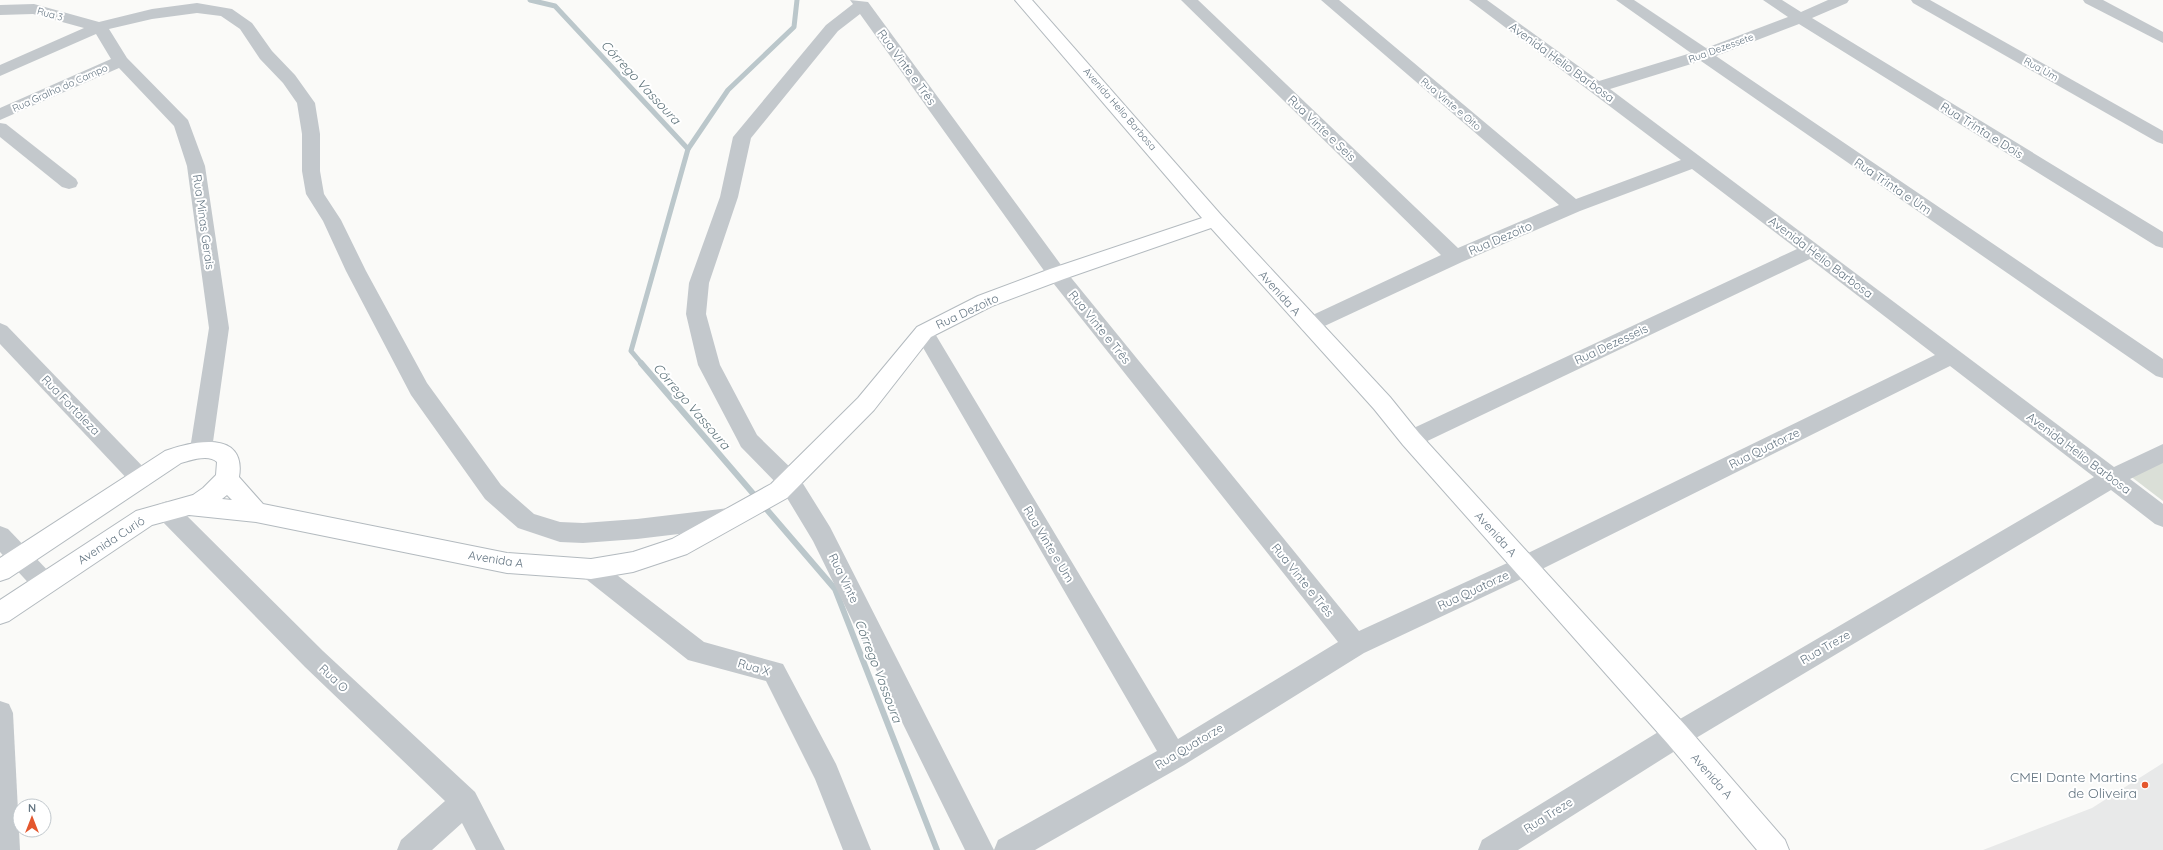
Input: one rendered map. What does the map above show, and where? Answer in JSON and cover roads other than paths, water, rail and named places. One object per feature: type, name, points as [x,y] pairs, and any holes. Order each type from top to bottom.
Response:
[{"type":"main road","name":"Avenida Helio Barbosa","points":[[1023,0],[1215,220]]},
{"type":"main road","name":"Rua Dezoito","points":[[729,518],[784,486],[866,404],[924,332],[985,301],[1058,274],[1215,220]]},
{"type":"main road","name":"Avenida A","points":[[1215,220],[1309,325],[1382,403],[1411,439],[1677,735],[1775,850]]},
{"type":"main road","points":[[0,571],[173,457],[186,451],[201,449],[216,450],[228,458],[231,469],[227,479],[256,512]]},
{"type":"main road","name":"Avenida Curió","points":[[0,613],[144,518],[179,508],[210,496],[227,479]]},
{"type":"main road","name":"Avenida A","points":[[179,508],[256,512],[507,563],[591,570],[633,562],[679,547],[729,518]]},
{"type":"street","name":"Rua Vinte e Seis","points":[[1189,0],[1455,257]]},
{"type":"street","name":"Rua Vinte e Oito","points":[[1329,0],[1572,207]]},
{"type":"street","name":"Avenida Helio Barbosa","points":[[1477,0],[1597,87],[2163,517]]},
{"type":"street","name":"Rua Trinta e Um","points":[[1624,0],[2163,370]]},
{"type":"street","name":"Rua Trinta e Dois","points":[[1771,0],[2163,241]]},
{"type":"street","name":"Rua Dezessete","points":[[1597,87],[1703,55],[1800,18],[1841,0]]},
{"type":"street","name":"Rua Um","points":[[1919,0],[2163,138]]},
{"type":"street","points":[[2091,0],[2163,38]]},
{"type":"street","name":"Rua Vinte e Três","points":[[860,3],[1058,274],[1355,645]]},
{"type":"street","name":"Rua Vinte","points":[[860,3],[832,28],[742,137],[729,197],[699,283],[696,314],[709,365],[749,441],[822,534],[980,850]]},
{"type":"street","points":[[0,71],[100,27],[152,14],[197,8],[226,12],[246,26],[266,55],[289,79],[306,103],[311,134],[311,170],[314,194],[332,220],[356,271],[419,389],[493,492],[526,521],[560,532],[583,533],[637,529],[729,518]]},
{"type":"street","name":"Rua 3","points":[[0,10],[34,9],[100,27]]},
{"type":"street","name":"Rua Minas Gerais","points":[[100,27],[121,61],[182,124],[196,166],[219,328],[201,449]]},
{"type":"street","name":"Rua Gralha do Campo","points":[[0,115],[121,61]]},
{"type":"street","points":[[0,128],[69,183]]},
{"type":"street","name":"Rua Dezoito","points":[[1309,325],[1455,257],[1572,207],[1695,161]]},
{"type":"street","name":"Rua Dezesseis","points":[[1411,439],[1812,250]]},
{"type":"street","name":"Rua Fortaleza","points":[[0,331],[141,479]]},
{"type":"street","name":"Rua Vinte e Um","points":[[924,332],[1174,756]]},
{"type":"street","name":"Rua Quatorze","points":[[1008,850],[1174,756],[1355,645],[1525,566],[1952,356]]},
{"type":"street","name":"Rua Treze","points":[[1492,850],[1677,735],[2112,478],[2163,453]]},
{"type":"street","name":"Rua O","points":[[179,508],[314,659],[465,801],[491,850]]},
{"type":"street","points":[[0,536],[44,583]]},
{"type":"street","name":"Rua X","points":[[591,570],[698,652],[774,672],[826,773],[856,850]]},
{"type":"street","points":[[0,714],[6,850]]},
{"type":"street","points":[[411,850],[465,801]]},
{"type":"waterway","name":"Córrego Vassoura","points":[[530,0],[555,6],[688,149]]},
{"type":"waterway","points":[[688,149],[728,90],[794,27],[797,0]]},
{"type":"waterway","name":"Córrego Vassoura","points":[[642,364],[631,351],[688,149]]},
{"type":"waterway","name":"Córrego Vassoura","points":[[641,363],[835,589],[937,850]]},
{"type":"place","name":"CMEI Dante Martins de Oliveira","points":[[2145,785]]}]
